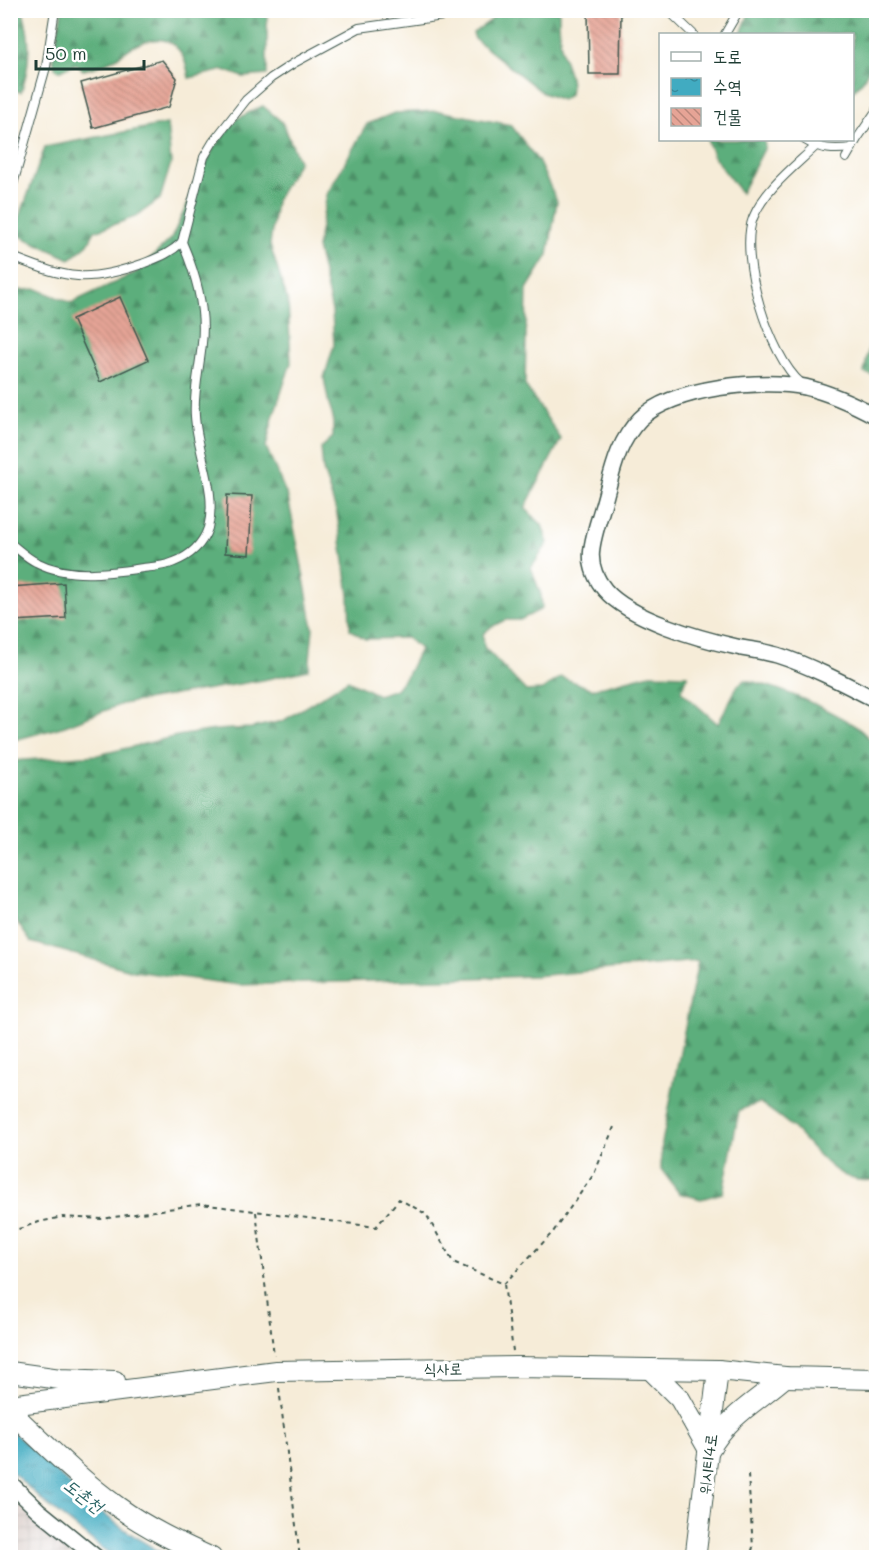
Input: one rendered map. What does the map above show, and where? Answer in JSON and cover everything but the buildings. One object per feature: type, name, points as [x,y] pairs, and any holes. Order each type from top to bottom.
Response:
[{"type":"street","points":[[876,416],[854,404],[806,387],[775,382],[708,389],[689,393],[667,403],[641,418],[626,437],[614,460],[592,538],[590,558],[596,578],[607,592],[633,612],[681,631],[735,647],[777,655],[876,700]]},
{"type":"street","name":"식사로","points":[[10,1405],[276,1371],[515,1367],[718,1371],[785,1377],[876,1379]]},
{"type":"street","points":[[650,1369],[680,1399],[708,1450],[719,1432],[732,1418],[785,1377]]},
{"type":"street","name":"위시티4로","points":[[694,1557],[718,1371]]},
{"type":"street","points":[[10,1372],[60,1379],[114,1380],[131,1388]]},
{"type":"street","points":[[10,1411],[84,1479],[118,1506],[167,1538],[212,1557]]},
{"type":"street","points":[[10,1484],[38,1510],[97,1557]]},
{"type":"lane","points":[[10,195],[46,67],[55,10]]},
{"type":"lane","points":[[15,258],[60,274],[81,277],[103,276],[161,257],[176,249],[182,242],[204,157],[240,107],[271,78],[359,28],[450,15],[466,10]]},
{"type":"lane","points":[[668,10],[692,33]]},
{"type":"lane","points":[[725,33],[739,10]]},
{"type":"lane","points":[[846,158],[876,111]]},
{"type":"lane","points":[[807,141],[816,146],[834,150],[852,148]]},
{"type":"lane","points":[[806,387],[787,369],[766,323],[752,273],[750,229],[765,198],[816,146]]},
{"type":"lane","points":[[10,543],[36,562],[65,571],[99,574],[174,563],[201,543],[208,527],[209,506],[208,485],[195,415],[203,341],[202,321],[194,275],[182,242]]},
{"type":"lane","points":[[10,247],[15,258],[10,286]]},
{"type":"path","points":[[504,1284],[553,1232],[594,1174],[614,1127]]},
{"type":"path","points":[[10,1232],[62,1217],[101,1219],[201,1204],[376,1227],[399,1199],[426,1214],[453,1262],[504,1284]]},
{"type":"path","points":[[504,1284],[515,1367]]},
{"type":"path","points":[[748,1474],[753,1547],[750,1557]]},
{"type":"shaded area","points":[[11,1497],[41,1527],[74,1557],[11,1557]]},
{"type":"green space","points":[[62,10],[267,11],[267,75],[243,77],[224,70],[189,78],[187,66],[178,49],[165,40],[146,41],[97,66],[83,70],[76,64],[59,71],[55,68],[53,58]]},
{"type":"green space","points":[[750,10],[876,11],[876,56],[863,80],[854,90],[854,33],[741,33]]},
{"type":"green space","points":[[10,11],[23,11],[27,31],[29,51],[27,71],[21,92],[11,90]]},
{"type":"green space","points":[[499,11],[559,11],[561,44],[570,79],[570,94],[562,100],[543,93],[475,39],[473,33]]},
{"type":"green space","points":[[263,106],[282,122],[299,161],[276,201],[270,245],[288,302],[291,363],[273,417],[266,447],[288,498],[301,562],[313,628],[309,670],[122,704],[65,726],[11,741],[11,291],[37,289],[71,303],[135,273],[171,239],[214,147],[238,118]]},
{"type":"green space","points":[[439,111],[511,125],[538,161],[557,201],[548,255],[527,289],[525,385],[561,439],[525,508],[542,525],[548,543],[531,568],[541,595],[542,609],[520,620],[505,620],[491,627],[483,634],[484,647],[526,691],[542,690],[561,677],[592,689],[650,674],[688,675],[681,691],[718,724],[738,685],[745,680],[786,692],[831,712],[858,728],[876,745],[876,1179],[863,1181],[840,1173],[820,1157],[782,1118],[760,1103],[739,1110],[723,1193],[701,1199],[679,1193],[661,1169],[662,1143],[698,961],[535,976],[239,985],[134,971],[31,942],[14,918],[10,896],[11,761],[98,755],[177,736],[215,730],[251,728],[283,721],[348,680],[378,695],[396,689],[407,675],[420,649],[407,638],[365,639],[350,629],[349,595],[337,514],[323,470],[321,448],[333,437],[333,417],[324,378],[334,345],[332,311],[317,248],[327,194],[367,124],[394,113]]},
{"type":"green space","points":[[167,124],[171,163],[160,199],[135,217],[95,231],[88,244],[70,259],[14,233],[45,147]]},
{"type":"green space","points":[[707,141],[764,141],[765,147],[741,193],[714,157]]},
{"type":"green space","points":[[876,311],[876,376],[864,373]]},
{"type":"water","points":[[10,1429],[86,1499],[126,1531],[170,1557],[113,1557],[44,1502],[11,1471]]},
{"type":"water label","name":"도촌천","points":[[84,1495]]}]
